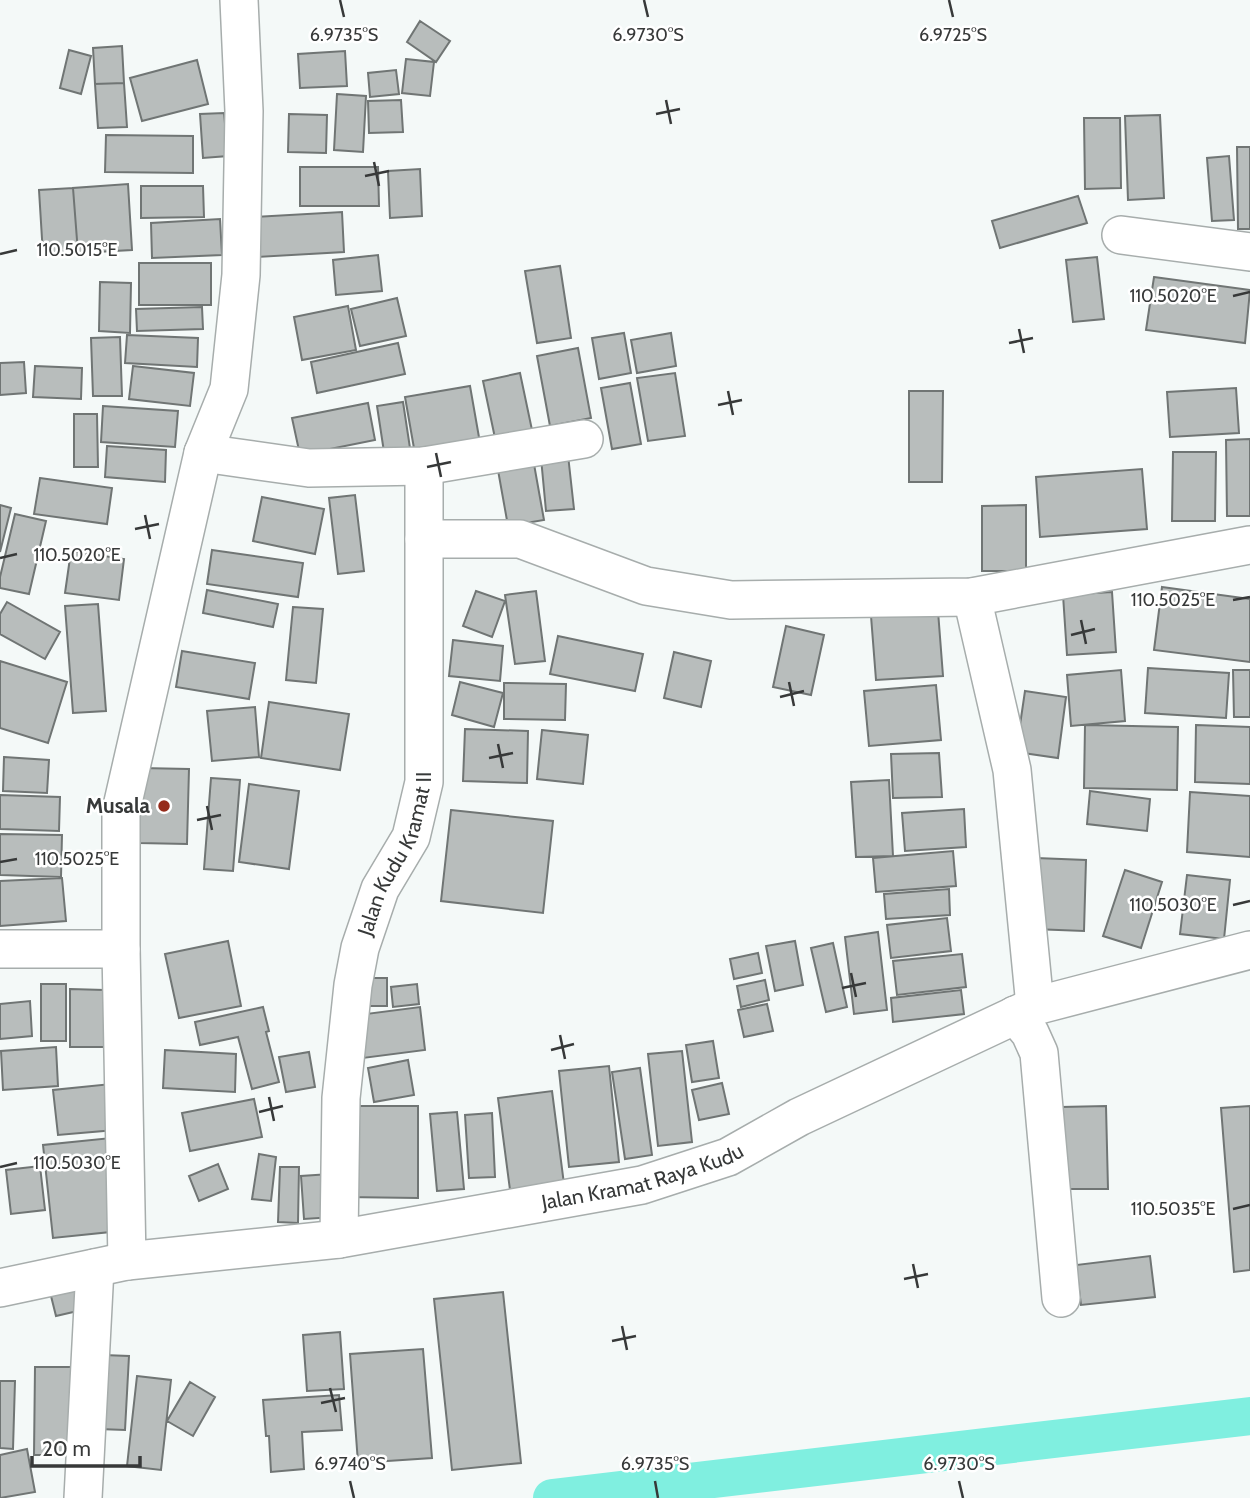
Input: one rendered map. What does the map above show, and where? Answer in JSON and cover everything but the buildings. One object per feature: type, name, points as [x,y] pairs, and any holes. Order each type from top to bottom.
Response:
[{"type":"street","points":[[83,1498],[111,1265],[121,949],[121,811],[203,453],[229,390],[241,275],[244,111],[239,0]]},
{"type":"street","points":[[1121,235],[1250,252]]},
{"type":"street","points":[[203,453],[309,468],[424,466],[584,439]]},
{"type":"street","name":"Jalan Kudu Kramat II","points":[[339,1239],[341,1098],[353,985],[360,948],[380,889],[411,837],[425,782],[424,466]]},
{"type":"street","points":[[424,538],[520,540],[646,586],[731,600],[972,597],[1250,545]]},
{"type":"street","points":[[972,597],[1012,770],[1025,1010],[1030,1033],[1039,1054],[1061,1298]]},
{"type":"street","points":[[0,949],[121,949]]},
{"type":"street","name":"Jalan Kramat Raya Kudu","points":[[0,1288],[111,1265],[339,1239],[642,1185],[728,1157],[799,1117],[1025,1010],[1250,950]]},
{"type":"waterway","points":[[552,1498],[1250,1416]]},
{"type":"place","name":"Musala","points":[[164,806]]}]
